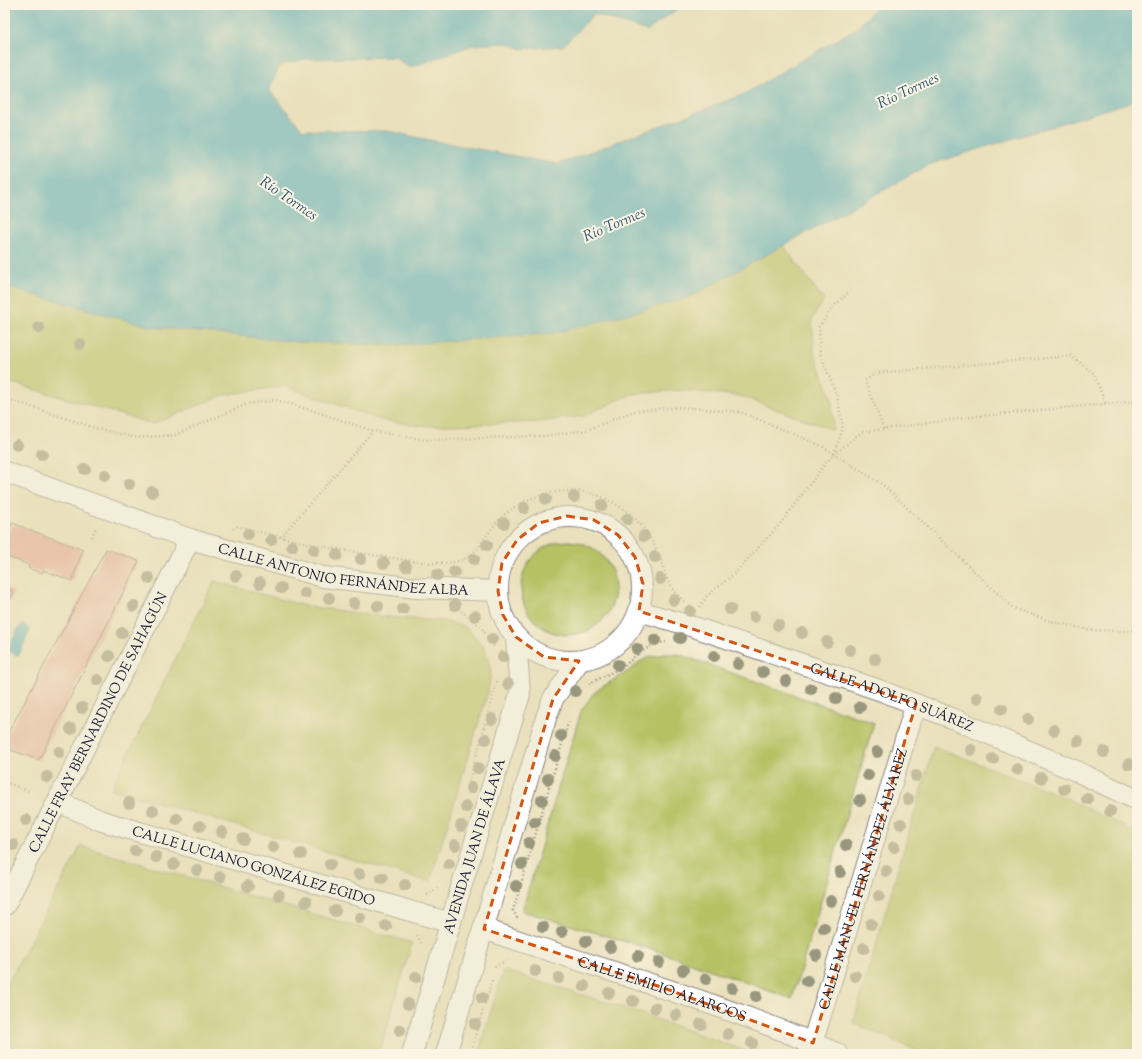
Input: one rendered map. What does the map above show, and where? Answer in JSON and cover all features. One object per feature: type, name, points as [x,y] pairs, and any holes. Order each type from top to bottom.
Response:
[{"type":"street","name":"CALLE ANTONIO FERNÁNDEZ ALBA","points":[[5,472],[190,539],[323,577],[428,589],[498,591]]},
{"type":"street","points":[[566,516],[594,520],[618,534],[635,557],[643,584],[639,611],[630,630],[616,645],[599,656],[579,661],[544,657],[516,637],[502,615],[498,591],[502,563],[517,540],[539,523],[566,516]]},
{"type":"street","name":"CALLE FRAY BERNARDINO DE SAHAGÚN","points":[[5,905],[190,539]]},
{"type":"street","name":"CALLE ADOLFO SUÁREZ","points":[[639,611],[702,630],[916,704],[1076,770],[1137,800]]},
{"type":"street","name":"AVENIDA JUAN DE ÁLAVA","points":[[412,1054],[520,694],[516,637]]},
{"type":"street","points":[[446,1054],[553,699],[579,661]]},
{"type":"street","name":"CALLE MANUEL FERNÁNDEZ ÁLVAREZ","points":[[811,1048],[916,704]]},
{"type":"street","name":"CALLE LUCIANO GONZÁLEZ EGIDO","points":[[58,802],[102,821],[451,923]]},
{"type":"street","name":"CALLE EMILIO ALARCOS","points":[[484,929],[664,988],[775,1027],[811,1048],[838,1054]]},
{"type":"path","points":[[834,454],[843,428],[837,396],[820,352],[820,327],[832,308],[850,291]]},
{"type":"path","points":[[884,429],[865,381],[876,373],[1071,356],[1093,373],[1106,404]]},
{"type":"path","points":[[5,398],[98,429],[137,438],[175,435],[247,404],[276,400],[373,431],[426,440],[543,436],[587,430],[634,411],[682,407],[741,412],[822,446],[883,485],[1013,608],[1046,620],[1089,630],[1137,630]]},
{"type":"path","points":[[693,606],[699,608],[707,596],[734,574],[780,524],[824,465],[834,454],[862,432],[979,416],[1137,402]]},
{"type":"path","points":[[281,537],[373,431]]},
{"type":"path","points":[[232,530],[245,528],[337,550],[444,563],[462,560],[472,554],[482,544],[499,520],[525,501],[550,493],[589,493],[608,500],[626,511],[639,522],[651,538],[670,587],[676,595],[687,604]]},
{"type":"path","points":[[92,538],[95,531]]},
{"type":"path","points":[[428,562],[428,589]]},
{"type":"path","points":[[454,609],[461,611],[481,627],[495,647],[496,654]]},
{"type":"path","points":[[585,687],[624,666],[639,653],[655,644],[670,641]]},
{"type":"path","points":[[466,794],[499,675]]},
{"type":"path","points":[[494,971],[496,966],[509,961],[519,925],[513,910],[570,718]]},
{"type":"path","points":[[5,782],[31,792]]},
{"type":"path","points":[[421,950],[421,940],[415,931],[420,913],[427,895],[437,890],[441,884]]},
{"type":"path","points":[[470,1054],[492,977]]},
{"type":"highlighted area","points":[[567,516],[594,520],[618,535],[635,557],[643,584],[639,611],[916,704],[813,1043],[664,988],[484,929],[553,699],[579,661],[544,657],[516,637],[503,615],[498,591],[502,563],[517,540],[539,523]]},
{"type":"green space","points":[[783,245],[824,300],[812,319],[814,351],[832,400],[833,430],[740,396],[680,390],[632,394],[583,416],[539,422],[422,426],[381,420],[285,386],[223,395],[153,424],[5,381],[5,287],[152,327],[299,342],[398,345],[688,298]]},
{"type":"green space","points":[[568,541],[586,544],[601,555],[612,570],[615,588],[612,606],[601,621],[586,632],[568,635],[550,632],[535,621],[524,606],[521,588],[524,570],[535,555],[550,544]]},
{"type":"green space","points":[[214,581],[305,606],[387,617],[445,621],[465,627],[483,646],[491,671],[488,692],[430,882],[111,789]]},
{"type":"green space","points":[[665,654],[678,654],[874,723],[792,999],[654,950],[522,911],[581,711],[593,694],[602,687],[627,672],[641,661],[650,657]]},
{"type":"green space","points":[[934,746],[1066,798],[1137,833],[1137,1054],[925,1054],[853,1023]]},
{"type":"green space","points":[[81,846],[412,943],[379,1054],[5,1054],[5,988]]},
{"type":"green space","points":[[503,970],[637,1012],[754,1054],[478,1054]]},
{"type":"water","name":"Río Tormes","points":[[5,5],[683,5],[647,31],[594,14],[563,46],[522,49],[507,43],[473,45],[409,68],[395,57],[306,59],[280,65],[269,90],[303,130],[388,131],[557,164],[742,95],[857,28],[878,5],[1137,5],[1137,100],[931,164],[688,298],[555,333],[398,345],[299,342],[152,327],[5,287]]},
{"type":"water","points":[[24,624],[30,630],[18,656],[8,650],[19,627]]},
{"type":"building","points":[[12,523],[83,550],[72,581],[43,570],[42,573],[28,568],[29,565],[5,556],[5,542]]},
{"type":"building","points":[[106,549],[139,561],[39,760],[5,748],[5,739]]},
{"type":"building","points":[[5,587],[14,592],[5,610]]}]
